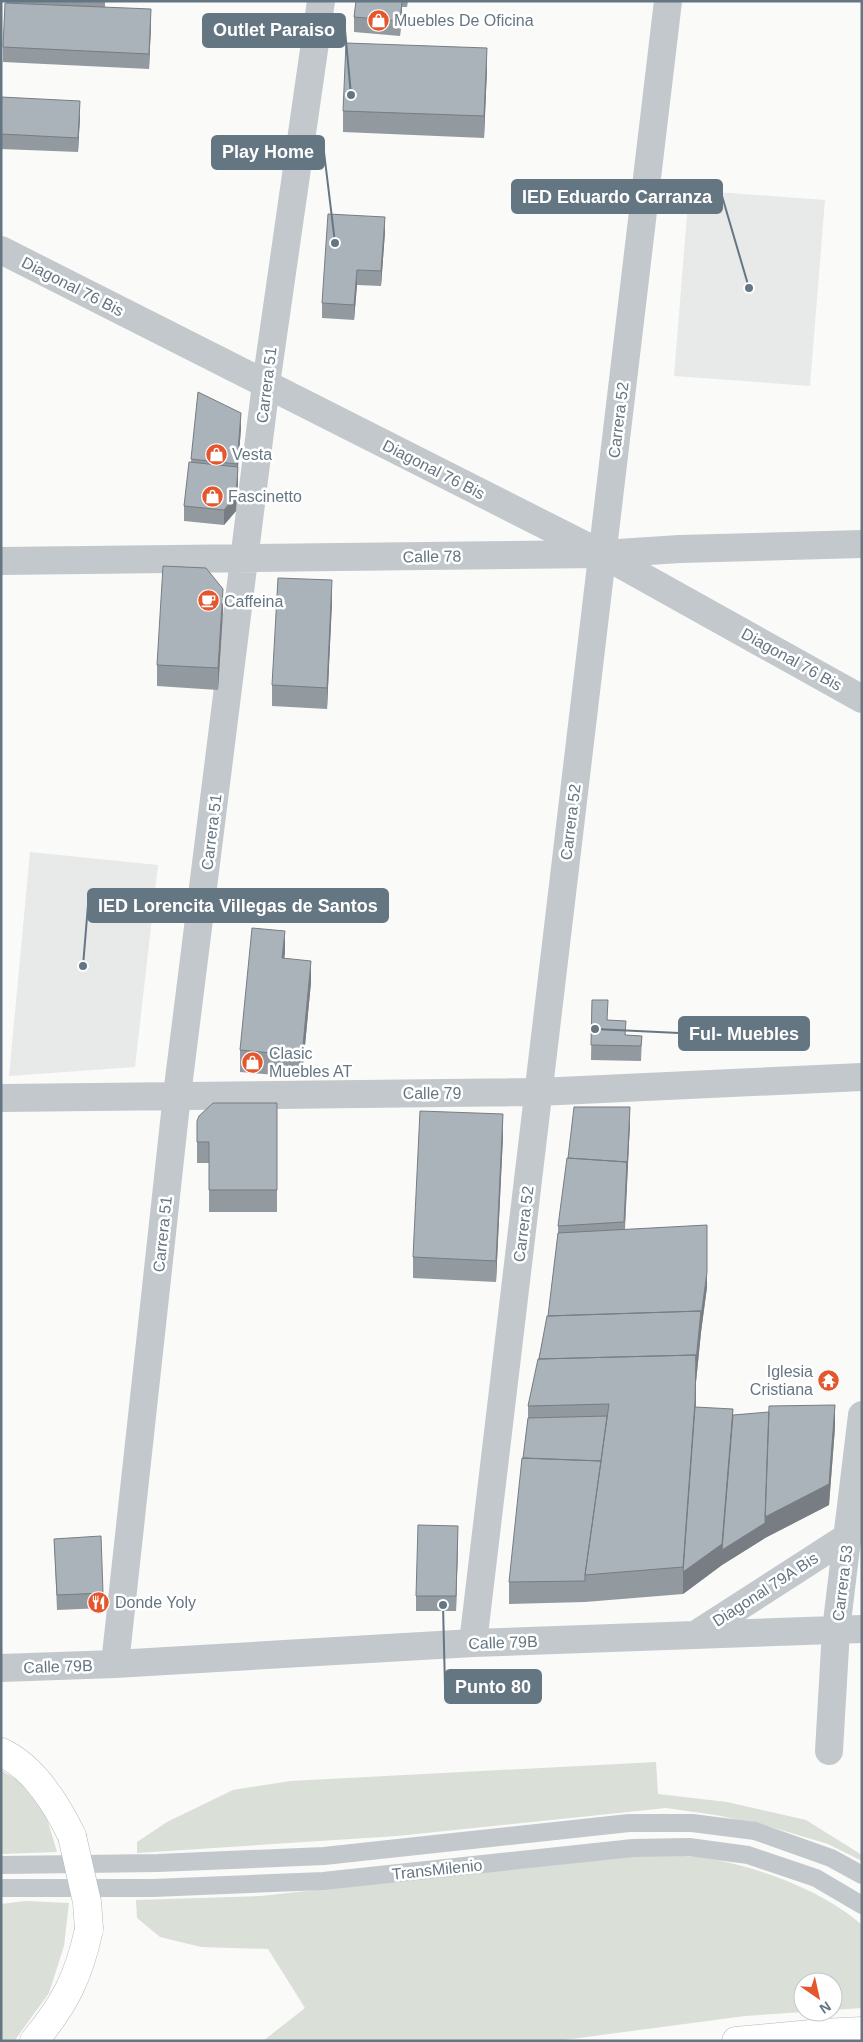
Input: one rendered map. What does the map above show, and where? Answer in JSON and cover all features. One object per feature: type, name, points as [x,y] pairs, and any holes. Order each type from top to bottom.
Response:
[{"type":"highway","points":[[1,1752],[37,1780],[62,1816],[72,1836],[87,1902],[89,1929],[79,1965],[66,1998],[34,2041]]},
{"type":"highway","points":[[736,2041],[822,2033],[862,2032]]},
{"type":"street","name":"Carrera 51","points":[[115,1664],[177,1095],[266,384],[321,1]]},
{"type":"street","name":"Carrera 52","points":[[473,1643],[668,1]]},
{"type":"street","name":"Diagonal 76 Bis","points":[[1,250],[602,554],[862,699]]},
{"type":"street","name":"Calle 78","points":[[1,561],[602,554],[680,549],[862,544]]},
{"type":"street","name":"Calle 79","points":[[1,1098],[538,1092],[862,1077]]},
{"type":"street","name":"Carrera 53","points":[[829,1751],[849,1630],[862,1415]]},
{"type":"street","name":"Diagonal 79A Bis","points":[[694,1635],[855,1532]]},
{"type":"street","name":"Calle 79B","points":[[1,1668],[115,1664],[473,1643],[849,1630]]},
{"type":"street","name":"Calle 79B","points":[[1,1651],[48,1650],[115,1664]]},
{"type":"lane","name":"TransMilenio","points":[[1,1865],[324,1856],[629,1823],[692,1822],[756,1831],[830,1858],[862,1875]]},
{"type":"lane","name":"TransMilenio","points":[[1,1888],[153,1888],[323,1881],[633,1848],[689,1847],[748,1855],[808,1875],[862,1905]]},
{"type":"shaded area","points":[[689,190],[825,200],[810,386],[674,376]]},
{"type":"shaded area","points":[[30,852],[158,865],[135,1067],[9,1076]]},
{"type":"shaded area","points":[[656,1762],[658,1794],[727,1802],[806,1820],[862,1855],[862,1861],[828,1844],[771,1827],[716,1815],[666,1808],[397,1836],[137,1853],[137,1842],[167,1822],[233,1790],[290,1781]]},
{"type":"shaded area","points":[[1,1770],[19,1781],[46,1815],[57,1852],[1,1854]]},
{"type":"shaded area","points":[[645,1854],[708,1858],[736,1864],[794,1884],[831,1902],[862,1925],[862,2008],[843,2009],[843,1972],[793,1972],[793,2013],[745,2016],[556,2041],[263,2041],[305,2008],[268,1949],[201,1947],[160,1937],[137,1918],[136,1900],[261,1896]]},
{"type":"shaded area","points":[[26,1901],[69,1903],[64,1946],[49,1993],[15,2040],[1,2041],[1,1904]]},
{"type":"building","points":[[356,1],[402,1],[400,21],[354,17]]},
{"type":"building","points":[[5,3],[151,9],[149,54],[3,47]]},
{"type":"building","points":[[346,43],[487,48],[484,116],[343,111]]},
{"type":"building","points":[[1,97],[80,101],[78,138],[1,134]]},
{"type":"building","points":[[328,214],[385,217],[381,271],[357,270],[354,305],[322,303]]},
{"type":"building","name":"Vesta","points":[[198,392],[241,413],[237,464],[191,459]]},
{"type":"building","name":"Fascinetto","points":[[189,462],[238,467],[236,496],[224,510],[184,506]]},
{"type":"building","points":[[163,566],[206,568],[223,589],[218,668],[157,665]]},
{"type":"building","points":[[278,578],[332,580],[327,688],[272,685]]},
{"type":"building","points":[[252,928],[285,931],[282,958],[311,961],[302,1056],[240,1050]]},
{"type":"building","points":[[592,1000],[608,1000],[607,1020],[626,1021],[625,1035],[642,1036],[641,1046],[591,1045]]},
{"type":"building","points":[[213,1103],[277,1103],[277,1190],[209,1190],[209,1142],[197,1142],[197,1121],[199,1116]]},
{"type":"building","points":[[574,1107],[630,1107],[627,1168],[627,1162],[568,1158]]},
{"type":"building","points":[[420,1111],[503,1114],[496,1261],[413,1257]]},
{"type":"building","points":[[567,1158],[627,1162],[624,1222],[558,1226]]},
{"type":"building","points":[[707,1225],[707,1272],[701,1317],[701,1311],[548,1316],[558,1233]]},
{"type":"building","points":[[701,1311],[696,1361],[696,1355],[539,1359],[547,1316]]},
{"type":"building","points":[[696,1355],[695,1402],[683,1567],[585,1575],[609,1404],[528,1406],[538,1359]]},
{"type":"building","points":[[835,1405],[829,1484],[765,1517],[769,1406]]},
{"type":"building","points":[[695,1407],[733,1409],[722,1544],[683,1572]]},
{"type":"building","points":[[769,1412],[765,1523],[722,1550],[733,1415]]},
{"type":"building","points":[[607,1416],[601,1461],[523,1458],[528,1418]]},
{"type":"building","points":[[522,1458],[601,1461],[585,1581],[509,1582]]},
{"type":"building","points":[[418,1525],[458,1526],[456,1596],[416,1596]]},
{"type":"building","points":[[101,1536],[103,1593],[57,1595],[54,1539]]},
{"type":"place","name":"Muebles De Oficina","points":[[378,20]]},
{"type":"place","name":"Outlet Paraiso","points":[[351,95]]},
{"type":"place","name":"Play Home","points":[[335,243]]},
{"type":"place","name":"IED Eduardo Carranza","points":[[749,288]]},
{"type":"place","name":"Vesta","points":[[216,454]]},
{"type":"place","name":"Fascinetto","points":[[212,496]]},
{"type":"place","name":"Caffeina","points":[[208,601]]},
{"type":"place","name":"IED Lorencita Villegas de Santos","points":[[83,966]]},
{"type":"place","name":"Ful- Muebles","points":[[595,1029]]},
{"type":"place","name":"Clasic Muebles AT","points":[[253,1062]]},
{"type":"place","name":"Iglesia Cristiana","points":[[829,1380]]},
{"type":"place","name":"Donde Yoly","points":[[99,1602]]},
{"type":"place","name":"Punto 80","points":[[443,1605]]}]
